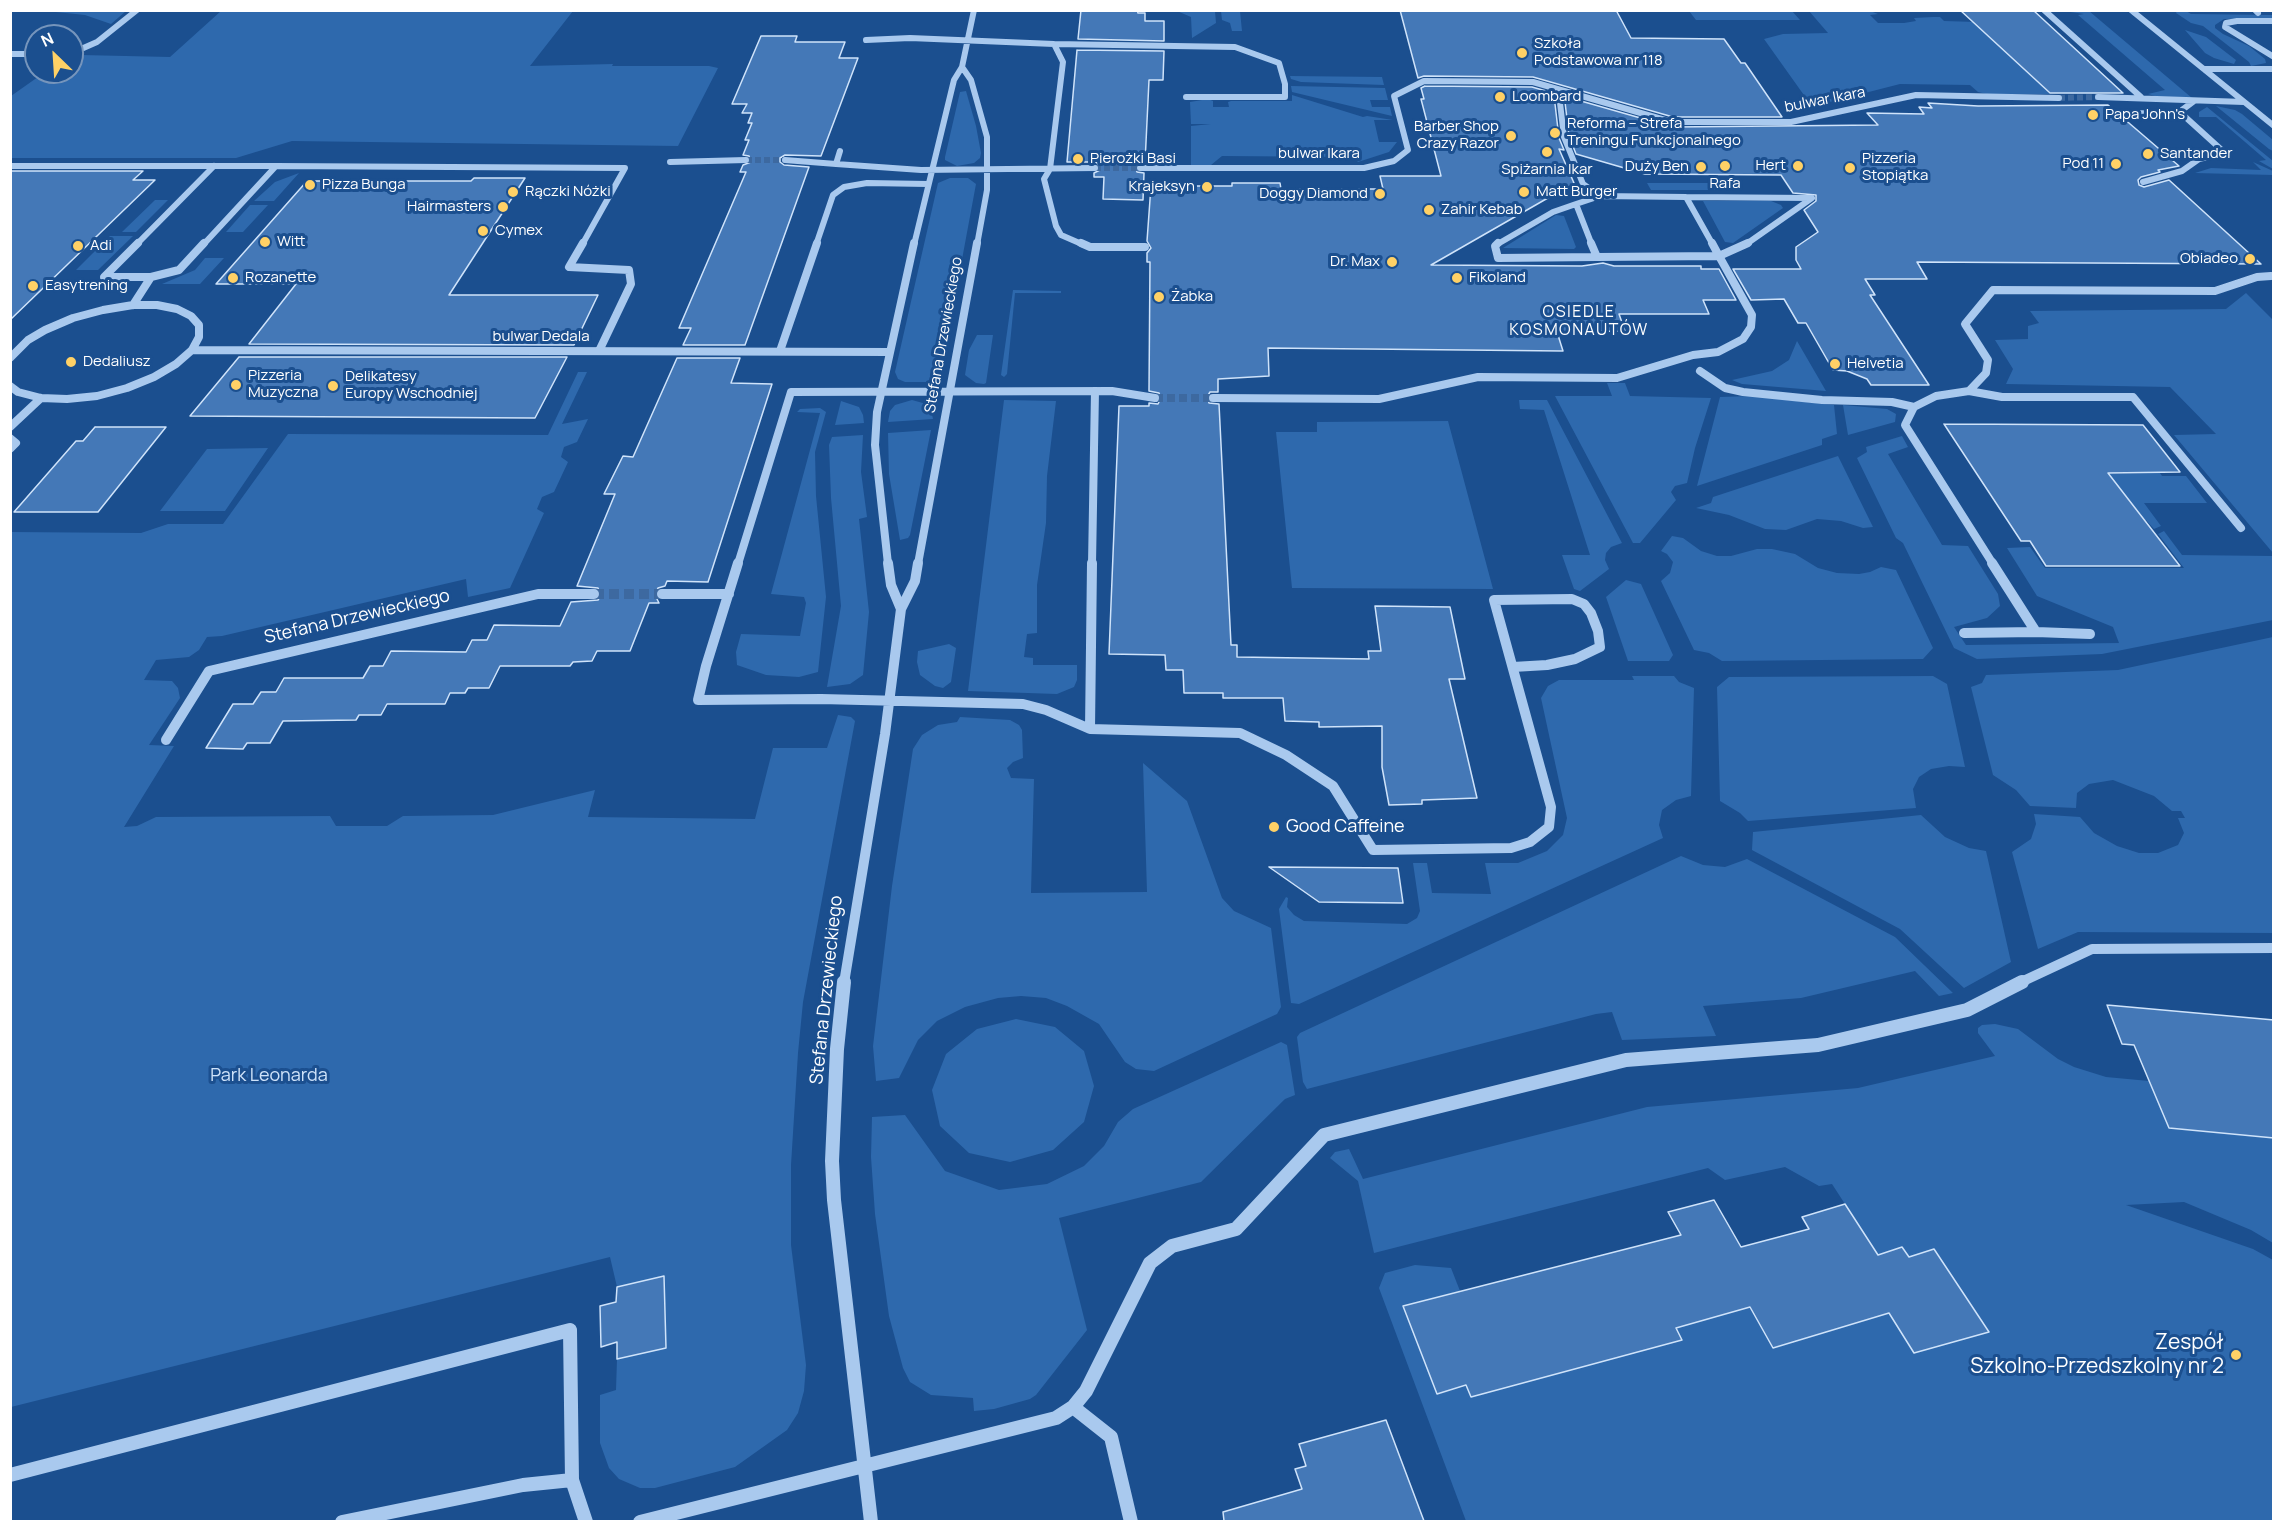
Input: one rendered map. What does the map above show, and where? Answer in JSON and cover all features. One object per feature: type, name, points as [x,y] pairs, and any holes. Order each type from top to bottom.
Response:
[{"type":"street","points":[[84,48],[97,42],[137,10]]},
{"type":"street","name":"Stefana Drzewieckiego","points":[[901,609],[891,585],[884,540],[876,445],[880,391],[931,170],[954,80],[962,67],[974,10]]},
{"type":"street","points":[[2044,10],[2141,97]]},
{"type":"street","points":[[2131,10],[2274,126]]},
{"type":"street","points":[[2274,21],[2237,21],[2226,23],[2225,27],[2274,57]]},
{"type":"street","points":[[866,40],[1226,45],[1279,63],[1285,84],[1285,97],[1186,97]]},
{"type":"street","points":[[1054,44],[1063,62],[1050,169],[1044,179],[1056,226],[1061,235],[1090,247],[1145,247]]},
{"type":"street","name":"Stefana Drzewieckiego","points":[[871,1521],[839,1253],[832,1161],[837,1049],[846,968],[889,700],[901,609],[915,581],[987,190],[987,137],[971,80],[962,67]]},
{"type":"street","points":[[2204,69],[2274,69]]},
{"type":"street","name":"bulwar Ikara","points":[[1140,168],[1364,168],[1394,161],[1408,150],[1394,96],[1424,81],[1533,82],[1671,122],[1791,123],[1916,95],[2059,98]]},
{"type":"street","points":[[2098,97],[2244,102]]},
{"type":"street","points":[[2182,114],[2182,110],[2194,100]]},
{"type":"street","points":[[1560,104],[1564,137],[1583,184],[1600,196]]},
{"type":"street","points":[[2127,114],[2182,114],[2225,153],[2199,159],[2182,171],[2143,182]]},
{"type":"street","points":[[836,164],[840,151]]},
{"type":"street","points":[[670,162],[746,160]]},
{"type":"street","points":[[785,160],[931,170],[1095,168]]},
{"type":"street","points":[[10,166],[625,168],[569,267],[629,270],[631,284],[599,351]]},
{"type":"street","points":[[214,166],[104,277],[151,277],[178,270],[276,166]]},
{"type":"street","points":[[780,351],[832,195],[844,187],[867,183],[928,183]]},
{"type":"street","points":[[1600,196],[1686,197],[1812,198],[1742,247],[1719,256],[1498,258],[1495,246],[1499,242],[1553,212],[1600,196]]},
{"type":"street","points":[[1213,398],[1379,399],[1478,376],[1617,378],[1693,355],[1718,352],[1743,339],[1752,322],[1752,315],[1686,197]]},
{"type":"street","points":[[1576,204],[1597,257]]},
{"type":"street","points":[[1969,391],[1986,373],[1988,360],[1965,324],[1993,290],[2215,291],[2257,277],[2271,276]]},
{"type":"street","points":[[133,305],[151,277]]},
{"type":"street","points":[[10,386],[18,392],[41,398],[67,399],[97,396],[127,388],[177,364],[192,350],[199,337],[199,325],[191,316],[177,309],[157,305],[133,305],[73,318],[45,330],[12,353]]},
{"type":"street","name":"bulwar Dedala","points":[[192,350],[890,352]]},
{"type":"street","points":[[1700,371],[1725,388],[1743,392],[1822,400],[1892,402],[1914,407]]},
{"type":"street","points":[[1089,729],[1095,391]]},
{"type":"street","points":[[1155,398],[1112,391],[791,392],[698,700],[889,700],[1023,704],[1046,710],[1089,729],[1240,733],[1286,755],[1333,786],[1373,850],[1511,848],[1530,842],[1550,827],[1551,807],[1494,600],[1572,599],[1584,604],[1591,613],[1598,631],[1599,647],[1575,659],[1547,665],[1513,667]]},
{"type":"street","points":[[2036,632],[1905,425],[1914,407],[1936,396],[1969,391],[2002,397],[2133,397],[2241,528]]},
{"type":"street","points":[[10,427],[41,398]]},
{"type":"street","points":[[10,438],[16,443],[10,449]]},
{"type":"street","name":"Stefana Drzewieckiego","points":[[166,740],[209,671],[538,594],[594,594]]},
{"type":"street","points":[[662,594],[729,594]]},
{"type":"street","points":[[1964,633],[2090,634]]},
{"type":"street","points":[[640,1521],[1056,1418],[1072,1407],[1086,1391],[1150,1263],[1173,1246],[1236,1229],[1324,1135],[1626,1060],[1818,1045],[1967,1011],[2065,960],[2092,949],[2274,948]]},
{"type":"street","points":[[10,1475],[570,1330],[572,1480],[586,1521]]},
{"type":"street","points":[[1072,1407],[1111,1437],[1131,1521]]},
{"type":"street","points":[[342,1521],[522,1485],[572,1480]]},
{"type":"green space","points":[[126,10],[111,24],[85,15],[46,11]]},
{"type":"green space","points":[[221,11],[573,11],[530,66],[613,64],[612,66],[709,66],[718,68],[678,146],[292,141],[236,158],[11,158],[11,96],[28,84],[84,84],[84,55],[170,57]]},
{"type":"green space","points":[[1177,11],[1215,11],[1216,23],[1192,38],[1191,17]]},
{"type":"green space","points":[[1221,11],[1240,11],[1242,31],[1232,31],[1230,23],[1222,20]]},
{"type":"green space","points":[[1689,11],[1792,11],[1800,20],[1696,20]]},
{"type":"green space","points":[[1809,11],[1870,11],[1878,14],[1870,15],[1878,23],[1904,23],[1916,21],[1914,18],[1933,17],[1940,17],[1944,21],[1976,22],[2050,94],[1987,94],[1978,92],[1970,85],[1900,84],[1822,104],[1806,98],[1764,39],[1783,34],[1828,33]]},
{"type":"green space","points":[[2064,11],[2089,11],[2192,98],[2162,98],[2148,94],[2165,90],[2078,15],[2084,14]]},
{"type":"green space","points":[[2186,11],[2191,14],[2273,15],[2273,18],[2224,19],[2215,25],[2215,28],[2223,34],[2249,46],[2265,59],[2266,63],[2251,66],[2203,26],[2191,23],[2176,13]]},
{"type":"green space","points":[[2185,30],[2206,37],[2236,60],[2234,64],[2205,53]]},
{"type":"green space","points":[[1290,76],[1382,77],[1384,85],[1301,82],[1291,79]]},
{"type":"green space","points":[[1291,86],[1385,88],[1388,100],[1370,100],[1372,107],[1390,107],[1392,116],[1292,92]]},
{"type":"green space","points":[[966,91],[981,153],[980,158],[974,163],[957,166],[945,160],[945,157],[960,92]]},
{"type":"green space","points":[[1292,95],[1363,117],[1393,120],[1374,120],[1379,142],[1397,142],[1389,152],[1358,162],[1354,157],[1222,156],[1211,165],[1191,165],[1191,126],[1211,124],[1191,124],[1190,102],[1208,99],[1213,101],[1213,107],[1229,107],[1228,102],[1231,101],[1292,101]]},
{"type":"green space","points":[[2216,106],[2242,114],[2273,140],[2273,151],[2269,149]]},
{"type":"green space","points":[[2207,107],[2273,161],[2273,169],[2259,161],[2266,160],[2216,117],[2199,117],[2199,112]]},
{"type":"green space","points":[[2253,162],[2273,171],[2273,175],[2195,173],[2211,168],[2261,170]]},
{"type":"green space","points":[[299,173],[274,201],[254,201],[275,182]]},
{"type":"green space","points":[[950,178],[968,178],[976,184],[943,362],[939,375],[935,378],[926,382],[905,382],[898,379],[895,372],[938,183]]},
{"type":"green space","points":[[1647,183],[1717,183],[1721,190],[1651,190]]},
{"type":"green space","points":[[155,200],[168,200],[136,232],[122,232]]},
{"type":"green space","points":[[1703,201],[1771,201],[1783,208],[1733,243],[1725,242]]},
{"type":"green space","points":[[250,205],[268,205],[243,232],[226,232]]},
{"type":"green space","points":[[1556,215],[1564,216],[1576,247],[1574,249],[1503,248]]},
{"type":"green space","points":[[110,236],[133,236],[98,270],[76,270]]},
{"type":"green space","points":[[205,258],[224,258],[200,284],[162,284],[195,270]]},
{"type":"green space","points":[[1013,290],[1061,291],[1061,293],[1015,293],[1007,374],[1004,377],[1001,375]]},
{"type":"green space","points":[[2246,293],[2273,320],[2273,553],[2174,435],[2216,434],[2170,387],[2006,384],[2013,369],[1995,340],[2028,339],[2028,326],[2039,323],[2030,311],[2226,309]]},
{"type":"green space","points":[[977,335],[993,335],[984,384],[976,383],[965,375],[969,350]]},
{"type":"green space","points":[[1797,341],[1826,391],[1742,384],[1732,380],[1772,371],[1789,360]]},
{"type":"green space","name":"Park Leonarda","points":[[578,372],[587,372],[562,424],[588,419],[577,442],[564,447],[561,457],[568,462],[554,492],[542,497],[537,509],[544,513],[510,588],[468,597],[466,579],[222,636],[207,637],[199,650],[189,657],[156,660],[144,680],[172,681],[178,688],[180,698],[149,745],[174,746],[124,827],[137,826],[156,817],[330,816],[336,826],[387,826],[403,816],[493,815],[595,790],[588,817],[755,819],[773,748],[827,748],[838,715],[851,717],[855,721],[803,1002],[798,1053],[791,1165],[791,1245],[806,1365],[804,1391],[798,1413],[787,1430],[735,1467],[655,1488],[640,1488],[619,1479],[609,1468],[600,1443],[600,1395],[616,1390],[617,1359],[666,1347],[664,1277],[617,1287],[610,1257],[11,1407],[10,532],[141,533],[168,524],[223,524],[288,434],[548,435]]},
{"type":"green space","points":[[1607,383],[1625,383],[1630,396],[1711,398],[1695,448],[1687,483],[1675,486],[1671,492],[1676,500],[1640,543],[1633,543],[1555,396],[1612,396]]},
{"type":"green space","points":[[1751,396],[1834,405],[1837,434],[1822,439],[1822,445],[1697,486],[1720,397]]},
{"type":"green space","points":[[912,400],[930,405],[933,419],[888,422],[890,411],[895,405]]},
{"type":"green space","points":[[1004,400],[1056,401],[1047,476],[1046,523],[1037,585],[1037,633],[1027,634],[1024,657],[1033,658],[1033,665],[1077,665],[1077,680],[1074,687],[1057,694],[968,691]]},
{"type":"green space","points":[[1519,400],[1547,400],[1622,543],[1611,547],[1606,553],[1605,560],[1609,569],[1580,591],[1574,589],[1562,555],[1590,555],[1544,410],[1520,409]]},
{"type":"green space","points":[[841,401],[859,407],[864,423],[835,425]]},
{"type":"green space","points":[[1843,405],[1887,409],[1896,414],[1895,422],[1848,435]]},
{"type":"green space","points":[[820,408],[826,412],[815,452],[816,496],[826,597],[818,672],[799,677],[766,675],[737,665],[736,652],[741,634],[800,636],[806,603],[804,597],[771,594],[820,413],[797,412],[800,409]]},
{"type":"green space","points":[[1448,421],[1493,589],[1292,588],[1276,432],[1317,432],[1317,422]]},
{"type":"green space","points":[[931,430],[910,535],[900,540],[889,474],[888,433]]},
{"type":"green space","points":[[863,435],[861,472],[867,517],[859,519],[869,612],[863,675],[850,684],[827,687],[841,606],[831,498],[829,445],[832,437]]},
{"type":"green space","points":[[1902,436],[1908,447],[1888,454],[1942,545],[1968,546],[1998,594],[2000,606],[1987,618],[1954,627],[1966,645],[2119,643],[2113,627],[2037,596],[2007,548],[2030,547],[2045,568],[2184,568],[2158,534],[2164,531],[2182,555],[2273,556],[2273,620],[2102,654],[1977,659],[1954,648],[1903,543],[1896,538],[1857,458],[1867,452],[1866,447]]},
{"type":"green space","points":[[268,448],[225,511],[160,511],[207,449]]},
{"type":"green space","points":[[1838,456],[1873,527],[1863,528],[1841,521],[1817,519],[1786,530],[1765,529],[1729,515],[1696,508],[1711,503],[1713,497]]},
{"type":"green space","points":[[2160,473],[2162,476],[2186,476],[2207,503],[2144,503],[2161,526],[2154,529],[2146,520],[2104,520],[2090,474]]},
{"type":"green space","points":[[1672,536],[1683,538],[1701,551],[1717,556],[1731,556],[1757,549],[1772,549],[1795,554],[1818,568],[1837,573],[1859,574],[1881,567],[1896,570],[1933,648],[1923,659],[1722,661],[1709,653],[1694,650],[1661,581],[1670,573],[1673,562],[1667,554],[1661,551]]},
{"type":"green space","points":[[1626,580],[1641,584],[1673,655],[1669,661],[1628,661],[1606,597]]},
{"type":"green space","points":[[2273,637],[2273,933],[2078,932],[2038,949],[2012,852],[2031,839],[2036,824],[2034,814],[2080,817],[2094,833],[2117,846],[2139,853],[2158,853],[2178,845],[2184,833],[2178,818],[2185,818],[2181,811],[2172,811],[2154,796],[2113,780],[2089,784],[2077,793],[2076,808],[2030,806],[2016,790],[1993,775],[1971,687],[1982,683],[1986,675],[2118,670]]},
{"type":"green space","points":[[949,644],[956,648],[951,682],[943,688],[935,686],[920,675],[917,662],[918,651]]},
{"type":"green space","points":[[1632,676],[1674,676],[1679,682],[1694,688],[1691,796],[1676,800],[1662,810],[1659,825],[1663,838],[1299,1004],[1291,1003],[1279,909],[1286,897],[1288,898],[1287,907],[1304,921],[1407,924],[1417,918],[1420,911],[1413,863],[1427,863],[1432,893],[1491,894],[1485,863],[1518,863],[1547,851],[1563,835],[1567,818],[1541,698],[1548,686],[1559,680],[1634,680]]},
{"type":"green space","points":[[1933,676],[1947,684],[1965,767],[1949,766],[1931,769],[1919,777],[1913,789],[1916,808],[1748,821],[1740,813],[1720,801],[1717,687],[1729,677]]},
{"type":"green space","points":[[960,717],[1010,720],[1019,725],[1022,730],[1023,758],[1013,762],[1007,768],[1011,778],[1034,779],[1031,893],[1147,892],[1143,763],[1187,801],[1222,898],[1234,911],[1271,928],[1281,1007],[1277,1014],[1154,1071],[1136,1069],[1125,1062],[1099,1024],[1067,1006],[1046,998],[1021,996],[998,998],[965,1007],[937,1021],[918,1040],[899,1078],[876,1081],[873,1046],[892,886],[913,749],[922,735],[938,725],[957,722]]},
{"type":"green space","points":[[1921,815],[1945,837],[1969,848],[1986,851],[2011,962],[1964,988],[1900,929],[1752,850],[1753,832]]},
{"type":"green space","points":[[1681,856],[1703,865],[1725,867],[1747,859],[1895,937],[1953,993],[1939,996],[1915,971],[1801,998],[1703,1006],[1716,1036],[1622,1040],[1612,1012],[1596,1014],[1307,1089],[1303,1082],[1297,1037],[1300,1033]]},
{"type":"green space","points":[[1016,1019],[1055,1027],[1084,1051],[1094,1086],[1084,1122],[1053,1150],[1010,1162],[969,1153],[940,1126],[932,1090],[946,1054],[977,1029]]},
{"type":"green space","points":[[1995,1024],[2018,1029],[2058,1059],[2074,1067],[2106,1077],[2149,1081],[2169,1128],[2273,1138],[2273,1243],[2251,1230],[2184,1202],[2126,1205],[2253,1249],[2273,1260],[2273,1521],[1466,1521],[1379,1288],[1385,1273],[1415,1265],[1451,1268],[1460,1291],[1403,1306],[1438,1394],[1601,1348],[1607,1360],[1681,1340],[1676,1328],[1732,1312],[1745,1298],[1774,1348],[1873,1318],[1884,1305],[1914,1353],[1989,1332],[1934,1249],[1909,1257],[1902,1247],[1878,1255],[1832,1184],[1819,1186],[1785,1167],[1725,1180],[1708,1168],[1374,1253],[1358,1181],[1330,1158],[1335,1152],[1349,1149],[1363,1179],[1647,1107],[1858,1088],[1995,1056],[1978,1033],[1978,1028],[1982,1025]]},
{"type":"green space","points":[[1281,1042],[1287,1045],[1295,1095],[1285,1099],[1201,1182],[1059,1218],[1087,1330],[1036,1395],[1030,1399],[994,1409],[974,1411],[973,1398],[931,1395],[910,1382],[903,1368],[889,1316],[875,1214],[871,1157],[872,1117],[905,1115],[945,1171],[999,1190],[1047,1184],[1084,1166],[1104,1146],[1118,1122],[1133,1109]]},
{"type":"building","points":[[1081,10],[1137,10],[1138,13],[1145,13],[1145,21],[1164,21],[1164,41],[1078,39]]},
{"type":"building","points":[[1400,10],[1616,10],[1631,38],[1724,39],[1741,63],[1745,63],[1782,117],[1673,117],[1533,77],[1424,76],[1418,78]]},
{"type":"building","points":[[1960,10],[2033,10],[2123,93],[2050,93]]},
{"type":"building","points":[[761,36],[797,36],[795,42],[845,42],[839,58],[858,58],[821,156],[785,155],[780,158],[780,162],[784,165],[809,167],[745,345],[683,345],[691,328],[679,328],[746,172],[740,172],[743,165],[751,162],[749,156],[743,155],[749,140],[745,140],[752,123],[748,123],[752,113],[742,113],[747,104],[732,104]]},
{"type":"building","points":[[1077,50],[1164,51],[1163,80],[1149,80],[1145,163],[1138,163],[1135,167],[1137,172],[1144,173],[1143,200],[1103,199],[1104,177],[1094,177],[1094,173],[1100,170],[1099,165],[1096,162],[1067,162]]},
{"type":"building","points":[[1425,86],[1532,87],[1672,127],[1878,125],[1867,113],[1924,114],[1919,107],[1932,108],[1928,103],[1978,106],[2108,105],[2179,166],[2158,170],[2160,172],[2141,177],[2138,180],[2139,185],[2144,187],[2169,180],[2261,264],[1917,262],[1927,279],[1865,279],[1875,295],[1870,295],[1929,385],[1871,385],[1867,379],[1847,371],[1833,370],[1806,323],[1798,323],[1784,299],[1751,300],[1733,269],[1801,269],[1796,260],[1796,247],[1818,232],[1804,210],[1816,201],[1816,195],[1793,193],[1781,175],[1645,174],[1576,154],[1569,136],[1565,102],[1563,98],[1557,99],[1555,104],[1559,138],[1564,150],[1559,149],[1574,183],[1431,265],[1582,266],[1603,263],[1614,266],[1701,266],[1701,269],[1719,269],[1736,300],[1703,300],[1709,314],[1619,314],[1625,331],[1557,332],[1563,351],[1268,348],[1269,376],[1218,379],[1218,392],[1210,392],[1207,397],[1209,403],[1219,404],[1231,645],[1237,645],[1237,657],[1369,659],[1368,651],[1381,651],[1375,606],[1450,607],[1465,679],[1449,679],[1477,798],[1422,800],[1422,804],[1389,805],[1382,767],[1382,726],[1319,727],[1319,722],[1285,721],[1283,698],[1223,698],[1223,693],[1184,693],[1183,670],[1166,670],[1165,655],[1109,654],[1119,406],[1149,406],[1149,403],[1158,404],[1161,398],[1159,393],[1149,391],[1150,262],[1147,262],[1147,253],[1151,248],[1147,241],[1151,186],[1232,186],[1232,183],[1280,183],[1281,189],[1383,189],[1380,176],[1441,176],[1421,99],[1424,99],[1421,88]]},
{"type":"building","points":[[10,171],[143,171],[133,180],[155,180],[10,320]]},
{"type":"building","points":[[474,178],[525,178],[449,295],[598,295],[574,345],[249,344],[296,284],[216,284],[307,181],[471,181]]},
{"type":"building","points":[[239,357],[567,357],[535,418],[190,416]]},
{"type":"building","points":[[677,358],[740,358],[731,383],[772,384],[708,582],[667,581],[665,586],[658,588],[655,595],[659,603],[649,603],[630,651],[597,651],[592,661],[573,662],[570,666],[500,666],[489,688],[468,688],[465,693],[450,693],[445,704],[387,704],[381,715],[359,715],[356,720],[283,721],[270,743],[247,743],[243,749],[206,748],[233,704],[253,704],[261,692],[276,692],[284,678],[363,678],[370,666],[383,666],[391,651],[466,652],[472,640],[487,640],[494,625],[560,626],[571,602],[598,600],[601,595],[598,588],[577,586],[615,494],[604,494],[623,456],[633,457]]},
{"type":"building","points":[[1944,424],[2143,425],[2180,472],[2108,473],[2180,566],[2046,566],[2030,541],[2021,541]]},
{"type":"building","points":[[95,427],[166,427],[98,512],[14,512],[76,441],[83,441]]},
{"type":"building","points":[[1269,867],[1398,868],[1403,903],[1319,902]]},
{"type":"building","points":[[2107,1005],[2274,1020],[2274,1138],[2169,1128],[2134,1045],[2122,1044]]},
{"type":"building","points":[[1714,1200],[1741,1247],[1809,1229],[1802,1217],[1845,1204],[1878,1255],[1902,1247],[1909,1257],[1934,1249],[1989,1332],[1914,1353],[1889,1313],[1773,1348],[1750,1307],[1676,1328],[1682,1340],[1471,1397],[1466,1385],[1437,1394],[1403,1306],[1681,1235],[1668,1212]]},
{"type":"building","points":[[664,1276],[666,1348],[617,1359],[617,1342],[601,1347],[600,1306],[616,1302],[617,1287]]},
{"type":"building","points":[[1386,1420],[1424,1521],[1224,1521],[1223,1512],[1302,1489],[1295,1469],[1306,1466],[1299,1444]]},
{"type":"tunnel","points":[[2059,98],[2098,97]]},
{"type":"tunnel","points":[[746,160],[785,160]]},
{"type":"tunnel","points":[[1095,168],[1140,168]]},
{"type":"tunnel","points":[[1155,398],[1213,398]]},
{"type":"tunnel","points":[[594,594],[662,594]]},
{"type":"place","name":"Szkoła Podstawowa nr 118","points":[[1522,53]]},
{"type":"place","name":"Loombard","points":[[1500,97]]},
{"type":"place","name":"Papa John's","points":[[2093,115]]},
{"type":"place","name":"Reforma – Strefa Treningu Funkcjonalnego","points":[[1555,133]]},
{"type":"place","name":"Barber Shop Crazy Razor","points":[[1511,136]]},
{"type":"place","name":"Spiżarnia Ikar","points":[[1547,152]]},
{"type":"place","name":"Santander","points":[[2148,154]]},
{"type":"place","name":"Pierożki Basi","points":[[1078,159]]},
{"type":"place","name":"Pod 11","points":[[2116,164]]},
{"type":"place","name":"Rafa","points":[[1725,166]]},
{"type":"place","name":"Hert","points":[[1798,166]]},
{"type":"place","name":"Duży Ben","points":[[1701,167]]},
{"type":"place","name":"Pizzeria Stopiątka","points":[[1850,168]]},
{"type":"place","name":"Pizza Bunga","points":[[310,185]]},
{"type":"place","name":"Krajeksyn","points":[[1207,187]]},
{"type":"place","name":"Rączki Nóżki","points":[[513,192]]},
{"type":"place","name":"Matt Burger","points":[[1524,192]]},
{"type":"place","name":"Doggy Diamond","points":[[1380,194]]},
{"type":"place","name":"Hairmasters","points":[[503,207]]},
{"type":"place","name":"Zahir Kebab","points":[[1429,210]]},
{"type":"place","name":"Cymex","points":[[483,231]]},
{"type":"place","name":"Witt","points":[[265,242]]},
{"type":"place","name":"Adi","points":[[78,246]]},
{"type":"place","name":"Obiadeo","points":[[2250,259]]},
{"type":"place","name":"Dr. Max","points":[[1392,262]]},
{"type":"place","name":"Rozanette","points":[[233,278]]},
{"type":"place","name":"Fikoland","points":[[1457,278]]},
{"type":"place","name":"Easytrening","points":[[33,286]]},
{"type":"place","name":"Żabka","points":[[1159,297]]},
{"type":"place","name":"Dedaliusz","points":[[71,362]]},
{"type":"place","name":"Helvetia","points":[[1835,364]]},
{"type":"place","name":"Pizzeria Muzyczna","points":[[236,385]]},
{"type":"place","name":"Delikatesy Europy Wschodniej","points":[[333,386]]},
{"type":"place","name":"Good Caffeine","points":[[1274,827]]},
{"type":"place","name":"Zespół Szkolno-Przedszkolny nr 2","points":[[2236,1355]]},
{"type":"district","name":"OSIEDLE KOSMONAUTÓW","points":[[1579,322]]}]
